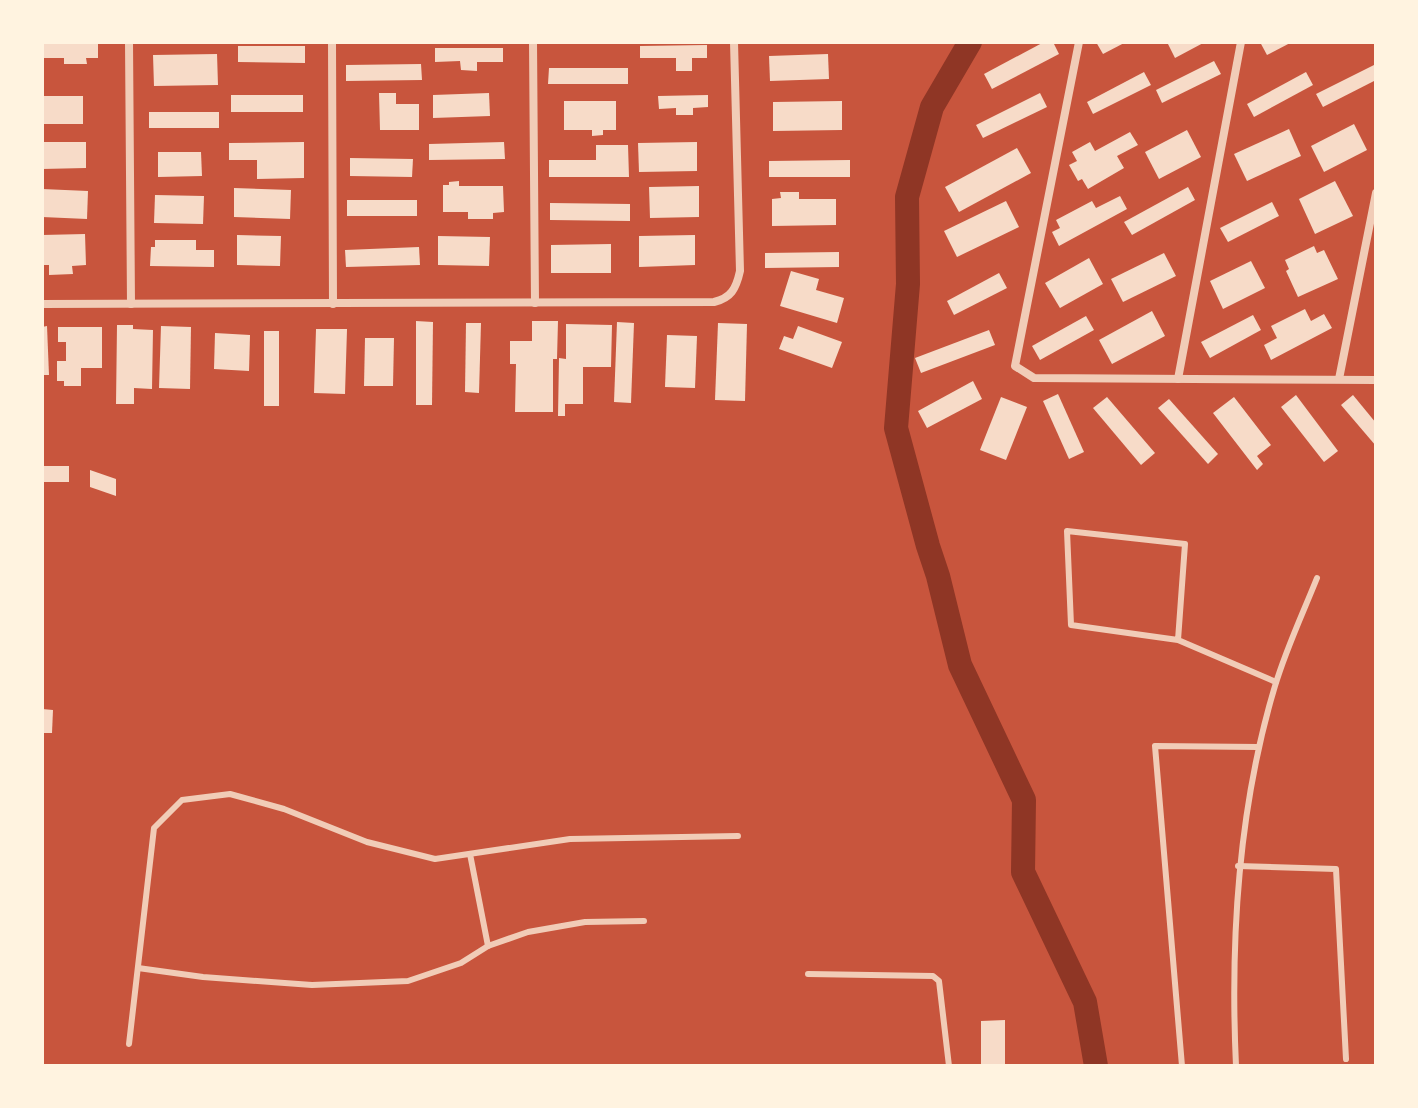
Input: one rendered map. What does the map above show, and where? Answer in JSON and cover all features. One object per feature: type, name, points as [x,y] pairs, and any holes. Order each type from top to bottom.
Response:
[{"type":"street","points":[[129,42],[131,304]]},
{"type":"street","points":[[332,42],[333,304]]},
{"type":"street","points":[[533,42],[535,303]]},
{"type":"street","points":[[42,304],[714,302],[726,299],[736,286],[740,271],[734,42]]},
{"type":"street","points":[[1079,42],[1015,366],[1034,378],[1376,380]]},
{"type":"street","points":[[1178,379],[1241,42]]},
{"type":"street","points":[[1339,379],[1376,193]]},
{"type":"lane","points":[[1178,640],[1185,544],[1067,531],[1071,625],[1178,640],[1276,682]]},
{"type":"lane","points":[[1236,1066],[1234,1013],[1238,866],[1258,747],[1276,682],[1317,578]]},
{"type":"lane","points":[[1182,1066],[1155,746],[1258,747]]},
{"type":"lane","points":[[129,1044],[154,828],[182,800],[230,794],[284,809],[367,842],[435,859],[570,839],[738,836]]},
{"type":"lane","points":[[470,854],[488,946]]},
{"type":"lane","points":[[1238,866],[1336,869],[1346,1059]]},
{"type":"lane","points":[[138,968],[203,977],[312,985],[408,981],[461,963],[488,946],[528,932],[585,922],[644,921]]},
{"type":"lane","points":[[808,974],[933,976],[939,981],[949,1066]]},
{"type":"building","points":[[1044,42],[1053,42],[1059,54],[992,89],[984,74]]},
{"type":"building","points":[[1096,42],[1126,42],[1103,54]]},
{"type":"building","points":[[1167,42],[1205,42],[1175,58]]},
{"type":"building","points":[[1260,42],[1292,42],[1267,55]]},
{"type":"building","points":[[42,44],[98,44],[98,58],[86,58],[87,64],[64,64],[64,58],[42,58]]},
{"type":"building","points":[[707,45],[707,58],[692,58],[692,71],[676,71],[676,58],[640,58],[640,46]]},
{"type":"building","points":[[238,46],[305,46],[305,63],[238,62]]},
{"type":"building","points":[[435,48],[503,48],[503,62],[477,62],[477,71],[461,70],[460,61],[435,62]]},
{"type":"building","points":[[217,54],[218,85],[154,86],[153,55]]},
{"type":"building","points":[[828,54],[829,79],[770,81],[769,56]]},
{"type":"building","points":[[1214,61],[1221,74],[1162,103],[1156,90]]},
{"type":"building","points":[[421,64],[422,80],[346,81],[346,65]]},
{"type":"building","points":[[1376,64],[1376,80],[1323,107],[1316,94]]},
{"type":"building","points":[[549,68],[628,68],[628,84],[548,84]]},
{"type":"building","points":[[1144,72],[1151,85],[1093,114],[1087,102]]},
{"type":"building","points":[[1306,72],[1313,85],[1254,117],[1247,104]]},
{"type":"building","points":[[379,93],[396,93],[396,104],[419,104],[419,130],[380,130]]},
{"type":"building","points":[[489,93],[490,116],[433,118],[433,95]]},
{"type":"building","points":[[1040,93],[1047,107],[983,138],[976,125]]},
{"type":"building","points":[[231,95],[303,95],[303,112],[231,112]]},
{"type":"building","points":[[708,95],[708,107],[693,108],[693,115],[676,115],[676,108],[659,109],[658,96]]},
{"type":"building","points":[[42,96],[83,96],[83,124],[42,124]]},
{"type":"building","points":[[564,101],[616,101],[616,130],[603,130],[603,135],[592,136],[592,130],[564,130]]},
{"type":"building","points":[[842,101],[842,130],[773,131],[773,102]]},
{"type":"building","points":[[149,112],[219,112],[219,128],[149,128]]},
{"type":"building","points":[[1354,124],[1367,150],[1324,172],[1311,146]]},
{"type":"building","points":[[1289,129],[1301,156],[1247,181],[1234,154]]},
{"type":"building","points":[[1187,130],[1201,157],[1159,179],[1145,152]]},
{"type":"building","points":[[1130,132],[1138,145],[1117,156],[1124,168],[1088,189],[1082,179],[1078,181],[1069,165],[1077,161],[1072,152],[1090,142],[1095,151]]},
{"type":"building","points":[[42,142],[86,142],[86,168],[42,169]]},
{"type":"building","points":[[304,142],[304,178],[257,179],[257,160],[229,160],[229,143]]},
{"type":"building","points":[[504,142],[505,159],[429,160],[429,144]]},
{"type":"building","points":[[697,142],[697,171],[639,172],[638,143]]},
{"type":"building","points":[[596,145],[628,145],[629,177],[549,177],[549,160],[596,160]]},
{"type":"building","points":[[1017,148],[1031,173],[959,212],[945,187]]},
{"type":"building","points":[[158,152],[201,152],[202,176],[158,177]]},
{"type":"building","points":[[350,158],[413,159],[412,177],[350,176]]},
{"type":"building","points":[[850,160],[850,177],[769,177],[769,161]]},
{"type":"building","points":[[459,181],[459,186],[503,186],[504,212],[493,213],[493,219],[468,219],[468,212],[443,212],[443,185]]},
{"type":"building","points":[[1335,181],[1353,216],[1315,234],[1299,199]]},
{"type":"building","points":[[699,186],[699,217],[650,218],[649,187]]},
{"type":"building","points":[[1188,187],[1195,200],[1132,235],[1124,222]]},
{"type":"building","points":[[234,188],[291,190],[290,219],[234,217]]},
{"type":"building","points":[[42,189],[88,191],[87,219],[42,217]]},
{"type":"building","points":[[780,192],[799,192],[799,199],[836,199],[836,225],[772,226],[772,199],[781,198]]},
{"type":"building","points":[[155,195],[204,196],[203,224],[154,223]]},
{"type":"building","points":[[1120,196],[1127,209],[1059,246],[1052,232],[1060,228],[1056,220],[1092,201],[1096,208]]},
{"type":"building","points":[[347,200],[417,200],[417,216],[347,216]]},
{"type":"building","points":[[1006,201],[1019,227],[957,257],[944,231]]},
{"type":"building","points":[[1272,202],[1279,216],[1228,242],[1220,228]]},
{"type":"building","points":[[550,203],[630,204],[630,221],[550,220]]},
{"type":"building","points":[[85,234],[86,265],[72,266],[73,274],[49,275],[49,265],[42,265],[42,235]]},
{"type":"building","points":[[237,235],[281,236],[280,266],[237,265]]},
{"type":"building","points":[[695,235],[695,265],[639,267],[639,236]]},
{"type":"building","points":[[438,236],[490,237],[489,266],[438,265]]},
{"type":"building","points":[[155,240],[196,240],[196,250],[214,250],[214,267],[150,266],[151,247],[155,247]]},
{"type":"building","points":[[611,244],[611,273],[551,273],[551,245]]},
{"type":"building","points":[[1314,246],[1317,253],[1324,250],[1338,279],[1298,297],[1286,271],[1289,269],[1285,260]]},
{"type":"building","points":[[419,247],[420,265],[346,267],[345,250]]},
{"type":"building","points":[[839,252],[839,267],[765,268],[765,253]]},
{"type":"building","points":[[1164,253],[1176,276],[1123,302],[1111,279]]},
{"type":"building","points":[[1089,258],[1103,284],[1060,308],[1045,283]]},
{"type":"building","points":[[1251,261],[1265,288],[1223,309],[1210,281]]},
{"type":"building","points":[[791,271],[819,279],[816,290],[844,298],[837,323],[780,306]]},
{"type":"building","points":[[999,273],[1007,288],[954,315],[947,301]]},
{"type":"building","points":[[1305,309],[1311,321],[1324,314],[1332,328],[1271,360],[1264,345],[1277,338],[1271,326]]},
{"type":"building","points":[[1152,311],[1165,336],[1112,364],[1099,340]]},
{"type":"building","points":[[1253,315],[1261,330],[1210,358],[1201,342]]},
{"type":"building","points":[[1086,316],[1094,330],[1040,360],[1032,346]]},
{"type":"building","points":[[416,321],[433,322],[432,405],[416,405]]},
{"type":"building","points":[[532,321],[558,321],[557,359],[553,359],[553,412],[515,412],[516,364],[510,364],[510,341],[532,341]]},
{"type":"building","points":[[617,322],[634,323],[631,403],[614,402]]},
{"type":"building","points":[[466,323],[481,323],[479,393],[465,392]]},
{"type":"building","points":[[718,323],[747,324],[745,401],[715,400]]},
{"type":"building","points":[[566,324],[612,325],[611,367],[583,367],[583,404],[565,404],[565,416],[558,416],[559,358],[566,359]]},
{"type":"building","points":[[117,325],[153,330],[152,389],[134,388],[134,404],[116,404]]},
{"type":"building","points":[[47,326],[49,375],[42,375],[42,327]]},
{"type":"building","points":[[161,326],[191,327],[190,389],[159,388]]},
{"type":"building","points":[[798,326],[842,342],[832,368],[779,349],[784,336],[793,339]]},
{"type":"building","points":[[58,327],[102,327],[102,368],[81,368],[81,386],[64,386],[64,381],[57,381],[57,361],[66,361],[66,342],[58,342]]},
{"type":"building","points":[[316,329],[347,329],[345,394],[314,393]]},
{"type":"building","points":[[989,330],[995,345],[921,373],[915,358]]},
{"type":"building","points":[[264,331],[279,331],[279,406],[264,406]]},
{"type":"building","points":[[215,333],[250,335],[249,371],[214,369]]},
{"type":"building","points":[[667,335],[697,336],[695,388],[665,387]]},
{"type":"building","points":[[365,338],[394,338],[393,386],[364,386]]},
{"type":"building","points":[[973,381],[982,399],[927,428],[918,411]]},
{"type":"building","points":[[1058,394],[1084,452],[1069,459],[1043,401]]},
{"type":"building","points":[[1296,395],[1338,451],[1324,462],[1281,407]]},
{"type":"building","points":[[1353,395],[1376,423],[1376,446],[1341,405]]},
{"type":"building","points":[[1001,397],[1027,407],[1006,460],[980,450]]},
{"type":"building","points":[[1107,397],[1155,453],[1141,465],[1093,408]]},
{"type":"building","points":[[1234,397],[1271,445],[1257,456],[1263,464],[1257,470],[1213,413]]},
{"type":"building","points":[[1169,399],[1218,454],[1208,464],[1158,408]]},
{"type":"building","points":[[42,466],[69,466],[69,482],[42,482]]},
{"type":"building","points":[[90,470],[116,479],[116,496],[90,487]]},
{"type":"building","points":[[42,709],[53,710],[52,733],[42,733]]},
{"type":"building","points":[[1005,1020],[1005,1064],[981,1064],[981,1021]]},
{"type":"waterway","points":[[970,42],[932,107],[907,197],[908,284],[896,428],[960,665],[1024,800],[1023,872],[1085,1002],[1096,1066]]}]
